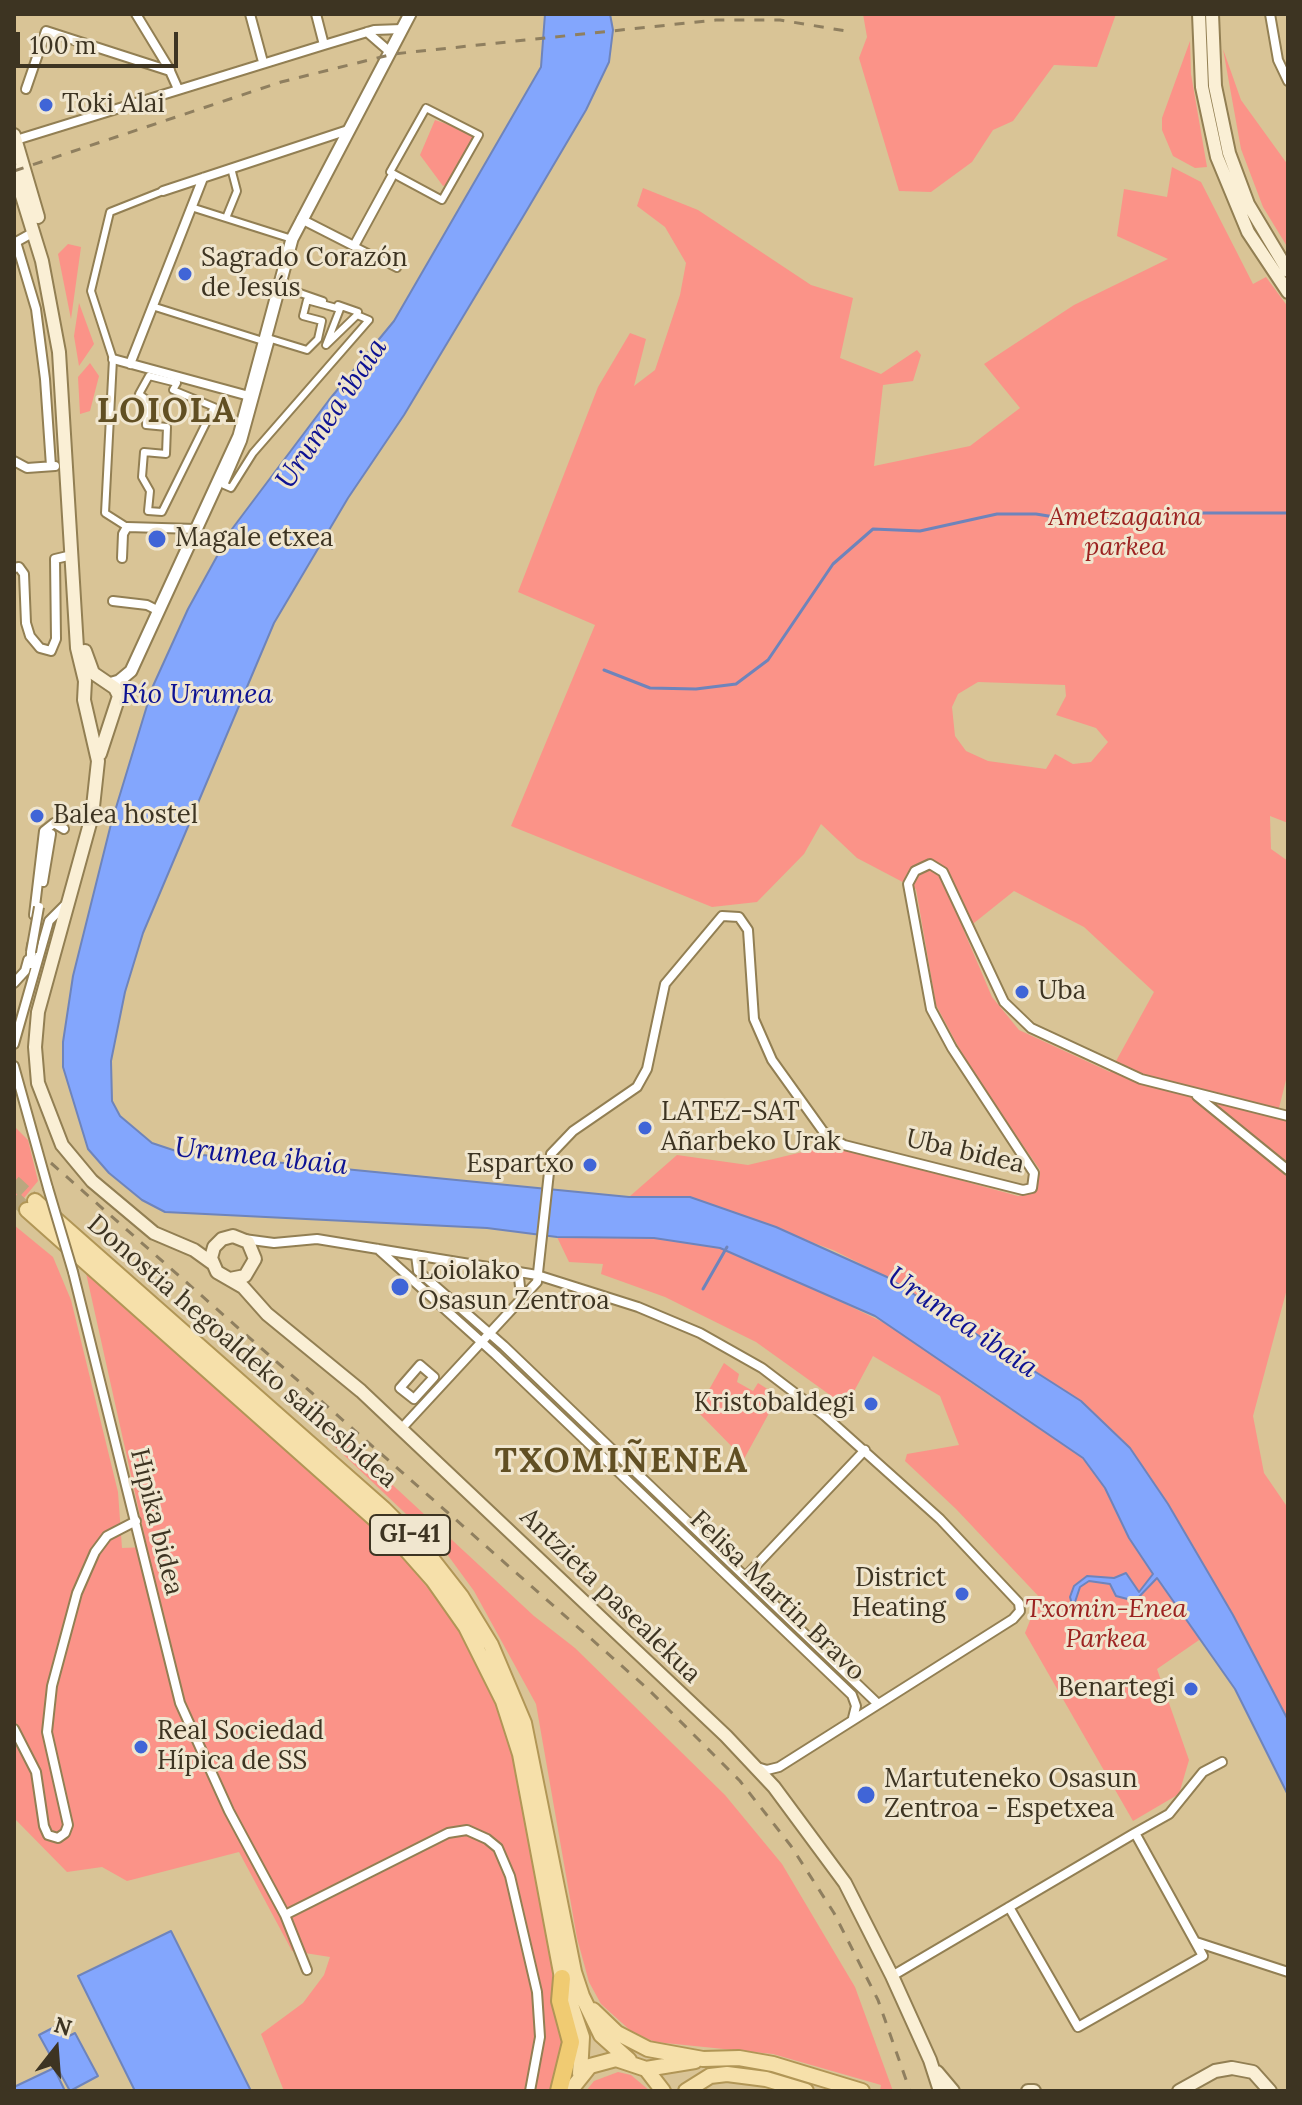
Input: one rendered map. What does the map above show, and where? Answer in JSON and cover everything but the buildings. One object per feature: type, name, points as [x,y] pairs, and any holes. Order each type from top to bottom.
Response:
[{"type":"highway","points":[[559,2091],[571,2042],[560,2001],[562,1978]]},
{"type":"main road","points":[[1199,14],[1202,87],[1217,157],[1248,232],[1288,292]]},
{"type":"main road","points":[[1212,14],[1215,86],[1229,153],[1248,204],[1288,271]]},
{"type":"main road","points":[[15,137],[58,300],[66,352],[84,648],[90,667],[119,696],[98,761],[95,803],[35,1029],[35,1065],[46,1109],[71,1158],[103,1192],[154,1233],[187,1247],[212,1263],[221,1275],[230,1279],[245,1276],[253,1264]]},
{"type":"main road","points":[[14,170],[34,232],[59,352],[77,648],[98,761]]},
{"type":"main road","points":[[85,692],[94,684],[106,683]]},
{"type":"main road","points":[[87,709],[99,717],[117,709]]},
{"type":"main road","name":"Donostia hegoaldeko saihesbidea","points":[[580,2074],[582,2037],[562,1978],[516,1740],[492,1676],[450,1603],[415,1558],[374,1518],[31,1205],[384,1509],[425,1550],[461,1596],[504,1670],[528,1736],[574,1972],[582,1996],[601,2035],[629,2060]]},
{"type":"main road","points":[[187,1247],[233,1236],[244,1238],[251,1245],[254,1297]]},
{"type":"main road","points":[[212,1263],[212,1252],[217,1242]]},
{"type":"main road","name":"Antzieta pasealekua","points":[[230,1279],[401,1429],[757,1767],[845,1883],[930,2060]]},
{"type":"main road","points":[[582,1996],[596,2015],[627,2039],[659,2052],[703,2059]]},
{"type":"main road","points":[[646,2069],[703,2059],[739,2058],[773,2064],[862,2091]]},
{"type":"main road","points":[[580,2074],[602,2061],[629,2060]]},
{"type":"main road","name":"GI-41","points":[[629,2060],[646,2069],[663,2091]]},
{"type":"main road","points":[[930,2060],[940,2091]]},
{"type":"main road","points":[[930,2060],[953,2091]]},
{"type":"main road","points":[[1179,2091],[1215,2071],[1232,2068],[1253,2072],[1269,2090]]},
{"type":"main road","name":"GI-41","points":[[570,2091],[580,2074]]},
{"type":"main road","points":[[686,2091],[710,2076],[727,2074],[766,2079],[806,2091]]},
{"type":"street","points":[[136,14],[178,89]]},
{"type":"street","points":[[250,14],[263,62]]},
{"type":"street","points":[[316,14],[324,45]]},
{"type":"street","points":[[106,683],[119,681],[131,671],[239,436],[269,340],[277,285],[292,239],[410,14]]},
{"type":"street","points":[[1270,14],[1278,60],[1288,81]]},
{"type":"street","points":[[15,137],[367,32],[402,29]]},
{"type":"street","points":[[26,89],[46,31],[170,71]]},
{"type":"street","points":[[367,32],[390,52]]},
{"type":"street","points":[[426,108],[479,135],[442,200],[390,172],[426,108]]},
{"type":"street","points":[[196,529],[127,527],[105,513],[113,359],[91,291],[107,218],[113,209],[348,130]]},
{"type":"street","points":[[226,218],[237,191],[231,168]]},
{"type":"street","points":[[130,364],[203,178]]},
{"type":"street","points":[[354,246],[391,178]]},
{"type":"street","points":[[191,207],[292,239]]},
{"type":"street","points":[[301,219],[397,268]]},
{"type":"street","points":[[34,232],[16,242],[36,309],[51,466]]},
{"type":"street","points":[[277,285],[358,312]]},
{"type":"street","points":[[152,306],[269,340],[307,350],[318,339],[322,321],[303,316],[307,300],[340,309],[326,345],[357,315],[369,320],[253,453],[231,488],[224,485],[243,441],[269,340]]},
{"type":"street","points":[[113,359],[249,396]]},
{"type":"street","points":[[149,376],[177,383],[173,390],[214,407],[162,512],[148,511],[150,491],[142,477],[144,452],[166,454],[167,427],[146,425],[147,400],[139,394],[149,376]]},
{"type":"street","points":[[14,461],[27,468],[66,466]]},
{"type":"street","points":[[122,558],[123,534],[127,527]]},
{"type":"street","points":[[14,568],[19,567],[24,574],[26,623],[30,636],[40,648],[51,651],[56,639],[55,559],[72,555]]},
{"type":"street","points":[[113,601],[147,605],[157,610]]},
{"type":"street","points":[[30,964],[44,831],[54,823],[64,829]]},
{"type":"street","points":[[14,980],[25,971],[31,952],[51,834]]},
{"type":"street","name":"Uba bidea","points":[[537,1275],[550,1163],[559,1143],[637,1087],[647,1069],[665,984],[722,916],[739,917],[748,930],[754,1019],[772,1060],[825,1134],[844,1145],[1023,1190],[1032,1188],[1034,1173],[952,1048],[931,1009],[908,884],[915,871],[930,864],[943,872],[1004,1002],[1031,1028],[1141,1079],[1288,1116]]},
{"type":"street","points":[[14,1044],[49,921],[68,902]]},
{"type":"street","points":[[14,980],[22,971]]},
{"type":"street","points":[[14,998],[24,1001]]},
{"type":"street","name":"Hipika bidea","points":[[14,1066],[73,1272],[180,1703],[229,1811],[285,1915],[307,1970]]},
{"type":"street","name":"Uba bidea","points":[[1193,1093],[1288,1170]]},
{"type":"street","points":[[244,1238],[274,1243],[317,1239],[537,1275],[638,1307],[715,1340],[786,1384],[865,1450],[940,1519],[1017,1600],[1020,1611],[1013,1619],[779,1767],[767,1770],[757,1767]]},
{"type":"street","points":[[253,1264],[274,1243]]},
{"type":"street","points":[[377,1248],[486,1338]]},
{"type":"street","points":[[416,1255],[418,1271],[486,1338],[746,1576],[877,1703]]},
{"type":"street","points":[[511,1270],[519,1277],[521,1297]]},
{"type":"street","points":[[401,1429],[537,1282],[537,1275]]},
{"type":"street","name":"Felisa Martin Bravo","points":[[486,1338],[852,1695],[856,1706],[853,1718]]},
{"type":"street","points":[[746,1576],[865,1450]]},
{"type":"street","points":[[14,1729],[36,1772],[44,1826],[48,1835],[58,1838],[65,1833],[68,1825],[47,1732],[52,1686],[77,1593],[95,1552],[107,1536],[136,1521]]},
{"type":"street","points":[[892,1976],[1169,1814],[1203,1772],[1222,1762]]},
{"type":"street","points":[[774,1787],[773,1776],[779,1767]]},
{"type":"street","points":[[285,1915],[448,1833],[467,1830],[487,1839],[498,1848],[510,1876],[537,1992],[540,2037],[530,2091]]},
{"type":"street","points":[[1009,1907],[1078,2027],[1203,1956],[1135,1833]]},
{"type":"street","points":[[1195,1942],[1288,1972]]},
{"type":"green space","points":[[863,14],[1116,14],[1097,67],[1054,65],[1013,121],[993,130],[972,162],[931,192],[899,191],[859,58],[867,37]]},
{"type":"green space","points":[[1190,41],[1191,74],[1207,167],[1195,168],[1173,156],[1162,130],[1162,118]]},
{"type":"green space","points":[[1223,49],[1241,100],[1288,165],[1288,248],[1263,207],[1241,149]]},
{"type":"green space","points":[[435,120],[479,135],[452,183],[443,186],[420,155]]},
{"type":"green space","name":"Ametzagaina parkea","points":[[1172,167],[1201,182],[1253,284],[1266,277],[1288,307],[1288,823],[1270,816],[1271,849],[1288,861],[1288,1072],[1277,1116],[1288,1120],[1288,1285],[1253,1416],[1264,1473],[1288,1508],[1288,1720],[1233,1615],[1168,1504],[1130,1448],[1027,1366],[887,1277],[833,1250],[690,1197],[629,1197],[677,1155],[748,1165],[832,1145],[1018,1196],[1037,1191],[1040,1170],[970,1069],[936,1005],[916,889],[857,858],[821,824],[804,854],[757,902],[712,907],[511,826],[595,625],[518,592],[598,387],[630,333],[646,339],[634,386],[655,370],[680,295],[686,263],[665,227],[637,206],[643,188],[698,210],[811,285],[853,298],[840,358],[881,374],[917,350],[921,355],[913,381],[883,385],[874,466],[970,446],[1020,408],[984,364],[1074,305],[1168,259],[1117,236],[1124,189],[1167,197]],"holes":[[[978,682],[1065,685],[1066,696],[1056,715],[1096,728],[1108,742],[1091,762],[1073,764],[1055,754],[1046,769],[988,761],[966,751],[955,736],[952,707],[958,694]],[[1014,891],[1084,927],[1154,992],[1110,1072],[1019,1030],[992,997],[964,931]]]},
{"type":"green space","points":[[68,244],[81,247],[71,319],[58,254]]},
{"type":"green space","points":[[79,303],[94,344],[79,366],[74,336]]},
{"type":"green space","points":[[90,363],[99,376],[90,411],[80,414],[78,377]]},
{"type":"green space","points":[[14,1126],[28,1140],[38,1181],[14,1210]]},
{"type":"green space","points":[[14,1225],[53,1257],[71,1300],[118,1492],[122,1548],[147,1547],[86,1273],[389,1541],[454,1620],[477,1658],[512,1743],[551,1958],[554,1991],[565,2032],[557,2091],[284,2091],[261,2034],[303,2003],[324,1975],[330,1957],[292,1951],[239,1852],[127,1881],[102,1867],[67,1872],[14,1818]]},
{"type":"green space","name":"Txomin-Enea Parkea","points":[[557,1237],[654,1237],[720,1248],[790,1277],[899,1330],[1083,1458],[1105,1488],[1129,1538],[1202,1638],[1157,1669],[1189,1760],[1179,1794],[1133,1821],[1025,1633],[1033,1613],[1043,1601],[956,1509],[905,1461],[907,1454],[959,1445],[940,1396],[873,1356],[844,1410],[834,1405],[837,1400],[756,1342],[665,1297],[601,1274],[603,1264],[569,1262]]},
{"type":"green space","points":[[724,1363],[739,1374],[737,1382],[753,1391],[758,1383],[769,1390],[764,1398],[774,1404],[744,1459],[697,1411]]},
{"type":"green space","points":[[315,1413],[534,1616],[575,1648],[725,1795],[782,1864],[855,1987],[893,2091],[880,2091],[881,2085],[773,2054],[655,2042],[632,2032],[601,2004],[589,1982],[577,1938],[536,1704],[474,1591],[444,1550],[308,1421]]},
{"type":"green space","points":[[618,2072],[631,2075],[650,2091],[586,2091],[594,2081]]},
{"type":"water","name":"Río Urumea","points":[[545,14],[610,14],[613,30],[609,62],[586,110],[524,215],[274,623],[143,933],[125,992],[111,1061],[112,1101],[120,1116],[152,1143],[182,1153],[629,1197],[690,1197],[776,1227],[887,1277],[1081,1401],[1130,1448],[1168,1504],[1233,1615],[1288,1720],[1288,1795],[1235,1689],[1157,1578],[1135,1601],[1116,1596],[1110,1584],[1089,1581],[1080,1587],[1073,1608],[1070,1597],[1074,1586],[1087,1576],[1114,1578],[1126,1573],[1139,1592],[1153,1574],[1129,1538],[1105,1488],[1083,1458],[875,1316],[720,1248],[654,1238],[557,1237],[487,1228],[165,1212],[142,1200],[109,1173],[88,1149],[63,1067],[63,1042],[73,976],[111,824],[153,686],[188,609],[232,529],[329,400],[394,321],[541,67]]},
{"type":"water","points":[[171,1931],[251,2091],[135,2091],[78,1976]]},
{"type":"water","points":[[62,2023],[69,2036],[75,2033],[98,2076],[70,2091],[39,2035]]},
{"type":"water","points":[[54,2068],[65,2091],[14,2091],[14,2087]]},
{"type":"waterway","points":[[604,670],[650,688],[696,689],[736,684],[768,660],[833,564],[873,529],[920,531],[997,514],[1036,514],[1079,521],[1193,513],[1288,513]]},
{"type":"waterway","points":[[324,534],[332,548]]},
{"type":"waterway","points":[[703,1289],[727,1247]]},
{"type":"tunnel","points":[[14,1182],[35,1201]]},
{"type":"tunnel","points":[[14,1198],[27,1210]]},
{"type":"railway","points":[[14,171],[281,82],[393,54],[716,20],[780,20],[846,31]]},
{"type":"railway","points":[[51,1163],[648,1689],[740,1781],[791,1846],[834,1913],[878,2000],[910,2091]]},
{"type":"place","name":"Toki Alai","points":[[46,105]]},
{"type":"place","name":"Sagrado Corazón de Jesús","points":[[185,274]]},
{"type":"place","name":"Magale etxea","points":[[157,539]]},
{"type":"place","name":"Balea hostel","points":[[37,816]]},
{"type":"place","name":"Uba","points":[[1022,992]]},
{"type":"place","name":"LATEZ-SAT Añarbeko Urak","points":[[645,1128]]},
{"type":"place","name":"Espartxo","points":[[590,1165]]},
{"type":"place","name":"Loiolako Osasun Zentroa","points":[[400,1287]]},
{"type":"place","name":"Kristobaldegi","points":[[871,1404]]},
{"type":"place","name":"District Heating","points":[[962,1594]]},
{"type":"place","name":"Benartegi","points":[[1191,1689]]},
{"type":"place","name":"Real Sociedad Hípica de SS","points":[[141,1747]]},
{"type":"place","name":"Martuteneko Osasun Zentroa - Espetxea","points":[[866,1795]]},
{"type":"district","name":"LOIOLA","points":[[167,412]]},
{"type":"district","name":"TXOMIÑENEA","points":[[622,1462]]},
{"type":"water label","name":"Urumea ibaia","points":[[332,414]]},
{"type":"water label","name":"Urumea ibaia","points":[[261,1157]]},
{"type":"water label","name":"Urumea ibaia","points":[[962,1323]]}]
